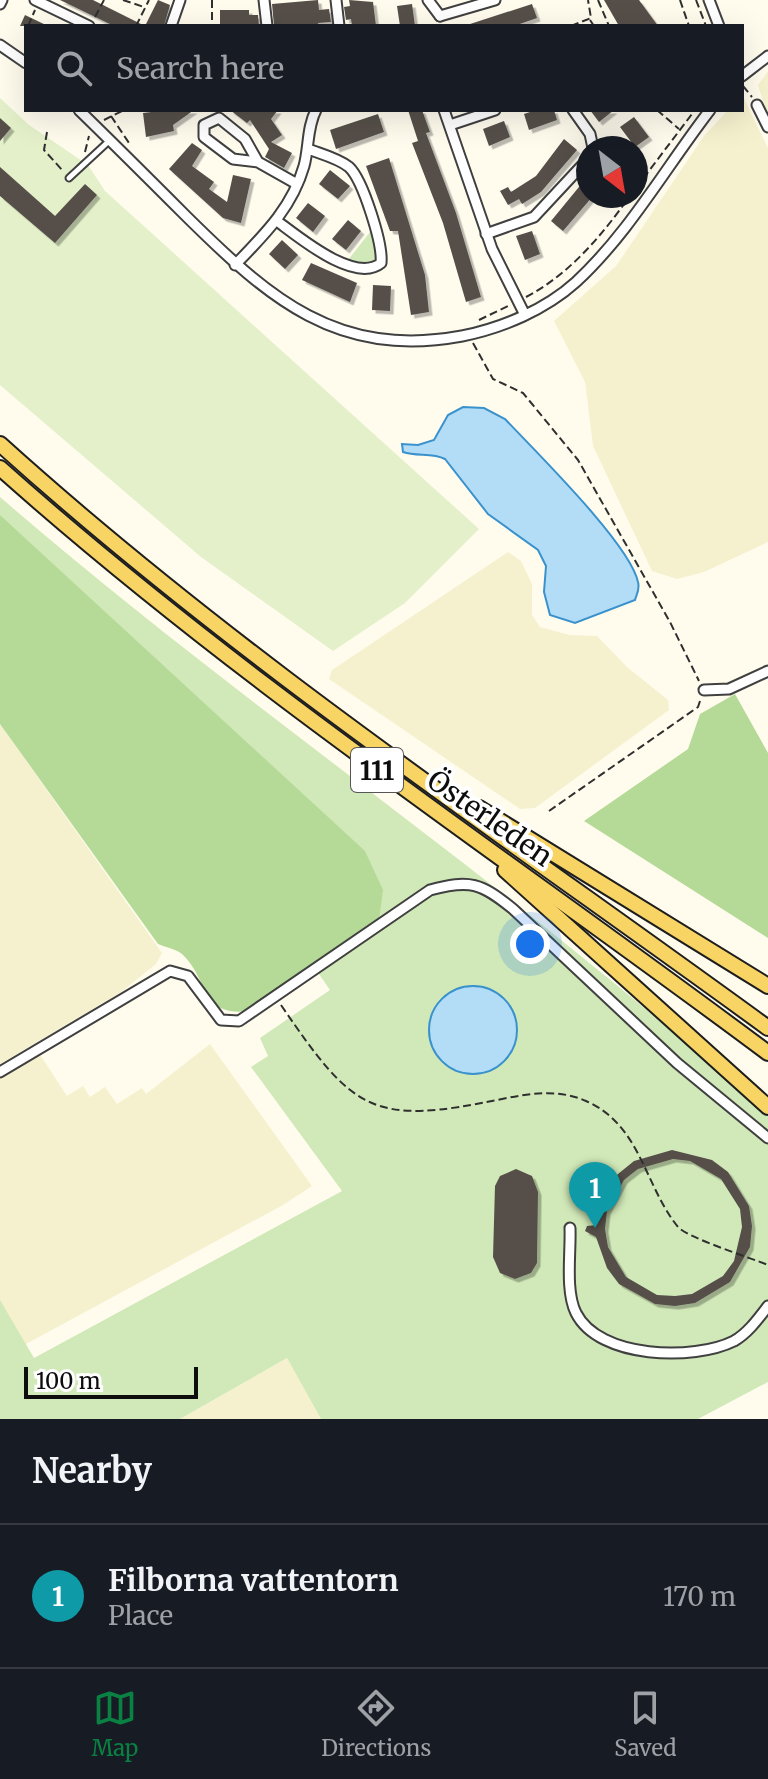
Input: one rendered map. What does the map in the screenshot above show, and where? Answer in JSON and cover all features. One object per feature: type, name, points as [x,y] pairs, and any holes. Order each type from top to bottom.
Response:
[{"type":"main road","name":"Österleden","points":[[0,444],[150,571],[284,677],[768,1028]]},
{"type":"main road","name":"Österleden","points":[[0,468],[202,638],[466,835],[616,939],[768,1053]]},
{"type":"main road","points":[[395,758],[768,986]]},
{"type":"main road","points":[[466,835],[768,1107]]},
{"type":"street","points":[[172,24],[180,0]]},
{"type":"street","points":[[264,0],[267,24]]},
{"type":"street","points":[[336,0],[339,24]]},
{"type":"street","points":[[428,0],[440,21],[495,0]]},
{"type":"street","points":[[709,0],[718,24]]},
{"type":"street","points":[[37,1],[86,24]]},
{"type":"street","points":[[0,45],[24,62]]},
{"type":"street","points":[[744,74],[768,56]]},
{"type":"street","points":[[744,60],[751,68]]},
{"type":"street","points":[[757,105],[768,127]]},
{"type":"street","points":[[81,112],[235,265],[287,305],[338,329],[399,340],[438,340],[469,335],[525,315],[573,285],[600,258],[709,112]]},
{"type":"street","points":[[235,265],[277,221],[297,184],[316,112]]},
{"type":"street","points":[[445,112],[486,234],[525,315]]},
{"type":"street","points":[[450,125],[489,112]]},
{"type":"street","points":[[574,112],[590,136]]},
{"type":"street","points":[[258,162],[245,139],[219,118],[204,125],[204,137],[231,158],[258,162],[297,184]]},
{"type":"street","points":[[277,221],[312,246],[360,271],[373,269],[381,263],[379,243],[357,178],[350,168],[308,149]]},
{"type":"street","points":[[486,234],[534,217],[576,172]]},
{"type":"street","points":[[704,690],[729,689],[768,671]]},
{"type":"street","points":[[0,1072],[170,971],[181,971],[188,976],[216,1015],[226,1022],[239,1021],[430,890],[462,881],[488,889],[677,1063],[768,1138]]},
{"type":"street","points":[[570,1228],[576,1314],[595,1335],[607,1340],[662,1353],[711,1349],[737,1339],[768,1306]]},
{"type":"lane","points":[[69,178],[110,141]]},
{"type":"path","points":[[91,24],[104,0]]},
{"type":"path","points":[[123,0],[145,8]]},
{"type":"path","points":[[137,24],[149,0]]},
{"type":"path","points":[[212,0],[212,24]]},
{"type":"path","points":[[576,24],[589,19],[592,11],[588,0]]},
{"type":"path","points":[[598,0],[608,24]]},
{"type":"path","points":[[680,0],[688,24]]},
{"type":"path","points":[[696,0],[705,24]]},
{"type":"path","points":[[29,24],[37,1]]},
{"type":"path","points":[[589,19],[593,24]]},
{"type":"path","points":[[744,88],[757,105]]},
{"type":"path","points":[[659,112],[679,129]]},
{"type":"path","points":[[648,172],[693,112]]},
{"type":"path","points":[[47,132],[44,150],[69,178]]},
{"type":"path","points":[[469,335],[493,379],[523,393],[578,460],[670,622],[704,690],[698,707],[549,811]]},
{"type":"path","points":[[276,997],[331,1075],[356,1095],[387,1109],[437,1112],[544,1093],[586,1101],[625,1130],[680,1229],[768,1265]]},
{"type":"shaded area","points":[[768,71],[768,117],[758,85]]},
{"type":"shaded area","points":[[744,98],[768,148],[768,542],[704,572],[677,579],[652,571],[593,446],[585,382],[554,321],[616,266],[704,136],[726,112],[744,112]]},
{"type":"shaded area","points":[[508,552],[521,561],[532,584],[532,615],[540,627],[570,635],[597,636],[627,667],[668,700],[669,710],[535,808],[520,809],[329,679],[332,670]]},
{"type":"shaded area","points":[[0,724],[162,953],[156,964],[121,992],[0,1064]]},
{"type":"shaded area","points":[[210,1044],[312,1186],[283,1205],[0,1358],[0,1076],[39,1053],[67,1096],[83,1086],[90,1097],[105,1087],[117,1104],[142,1088],[146,1094]]},
{"type":"shaded area","points":[[287,1358],[321,1419],[180,1419]]},
{"type":"green space","points":[[0,98],[29,125],[88,165],[105,191],[479,529],[405,603],[333,651],[201,557],[0,385]]},
{"type":"green space","points":[[370,232],[377,250],[374,261],[364,266],[348,260]]},
{"type":"green space","points":[[0,497],[190,653],[580,955],[768,1116],[768,1382],[698,1419],[321,1419],[287,1358],[180,1419],[0,1419],[0,1300],[34,1358],[342,1191],[251,1067],[268,1056],[260,1038],[330,990],[0,515]]},
{"type":"green space","points":[[0,515],[365,851],[383,890],[379,920],[248,1011],[221,1008],[207,994],[182,954],[158,944],[0,724]]},
{"type":"green space","points":[[735,694],[768,753],[768,938],[584,821],[688,749],[700,714]]},
{"type":"water","points":[[463,407],[484,408],[505,419],[580,498],[631,565],[639,584],[635,600],[575,623],[550,615],[544,592],[546,566],[538,550],[488,514],[445,459],[403,452],[402,444],[418,445],[434,440],[448,415]]},
{"type":"water","points":[[473,986],[490,990],[504,999],[513,1013],[517,1030],[513,1047],[504,1061],[490,1070],[473,1074],[456,1070],[442,1061],[433,1047],[429,1030],[433,1013],[442,999],[456,990]]},
{"type":"building","points":[[60,0],[93,0],[141,24],[110,24]]},
{"type":"building","points":[[158,0],[170,5],[165,24],[146,24]]},
{"type":"building","points":[[318,0],[319,10],[329,9],[331,22],[274,24],[272,4]]},
{"type":"building","points":[[349,0],[373,2],[376,24],[352,24],[351,19],[346,20],[344,7],[350,6]]},
{"type":"building","points":[[604,0],[639,0],[657,24],[618,24]]},
{"type":"building","points":[[412,4],[415,24],[400,24],[397,6]]},
{"type":"building","points":[[532,4],[537,18],[520,24],[470,24]]},
{"type":"building","points":[[220,10],[249,10],[249,15],[258,15],[259,24],[220,24]]},
{"type":"building","points":[[25,15],[44,24],[24,24],[20,26]]},
{"type":"building","points":[[191,112],[173,125],[174,131],[146,137],[143,113]]},
{"type":"building","points":[[233,112],[276,112],[271,119],[282,135],[271,142],[292,153],[284,168],[265,157],[269,149],[250,120],[247,123]]},
{"type":"building","points":[[409,112],[423,112],[430,132],[426,133],[456,213],[481,297],[466,302],[443,223],[412,143],[418,141]]},
{"type":"building","points":[[555,112],[557,120],[529,130],[524,114]]},
{"type":"building","points":[[592,112],[612,112],[599,122]]},
{"type":"building","points":[[378,114],[384,132],[336,149],[330,130]]},
{"type":"building","points":[[634,117],[649,137],[627,136],[620,127]]},
{"type":"building","points":[[0,118],[11,128],[0,141]]},
{"type":"building","points":[[504,121],[510,137],[489,146],[483,129]]},
{"type":"building","points":[[564,139],[576,149],[541,192],[522,204],[519,199],[508,205],[500,191],[508,187],[511,192],[536,176]]},
{"type":"building","points":[[192,143],[202,150],[192,166],[214,182],[209,189],[227,202],[233,175],[251,179],[241,223],[223,218],[169,169]]},
{"type":"building","points":[[389,158],[425,275],[429,312],[411,315],[398,231],[390,231],[366,166]]},
{"type":"building","points":[[0,167],[55,216],[85,184],[97,195],[55,243],[0,196]]},
{"type":"building","points":[[330,170],[350,186],[338,199],[319,184]]},
{"type":"building","points":[[576,191],[576,208],[583,208],[563,231],[551,221]]},
{"type":"building","points":[[308,203],[325,216],[313,232],[296,218]]},
{"type":"building","points":[[348,220],[361,231],[346,250],[332,239]]},
{"type":"building","points":[[532,231],[540,254],[525,260],[516,236]]},
{"type":"building","points":[[282,240],[298,255],[285,269],[269,254]]},
{"type":"building","points":[[311,263],[357,283],[350,302],[302,280]]},
{"type":"building","points":[[373,285],[391,286],[390,311],[372,310]]},
{"type":"building","points":[[672,1150],[712,1160],[728,1172],[749,1206],[752,1226],[750,1247],[730,1282],[695,1303],[675,1306],[655,1304],[619,1284],[607,1268],[596,1237],[585,1231],[587,1226],[596,1225],[605,1190],[634,1161]],"holes":[[[673,1159],[690,1161],[721,1179],[740,1209],[742,1227],[734,1261],[723,1276],[692,1294],[657,1295],[626,1277],[608,1247],[605,1229],[607,1211],[624,1180],[638,1169]]]},
{"type":"building","points":[[516,1169],[532,1176],[538,1192],[537,1263],[531,1273],[515,1279],[500,1273],[493,1257],[495,1186],[500,1176]]},
{"type":"place","name":"Filborna vattentorn","points":[[595,1228]]}]
